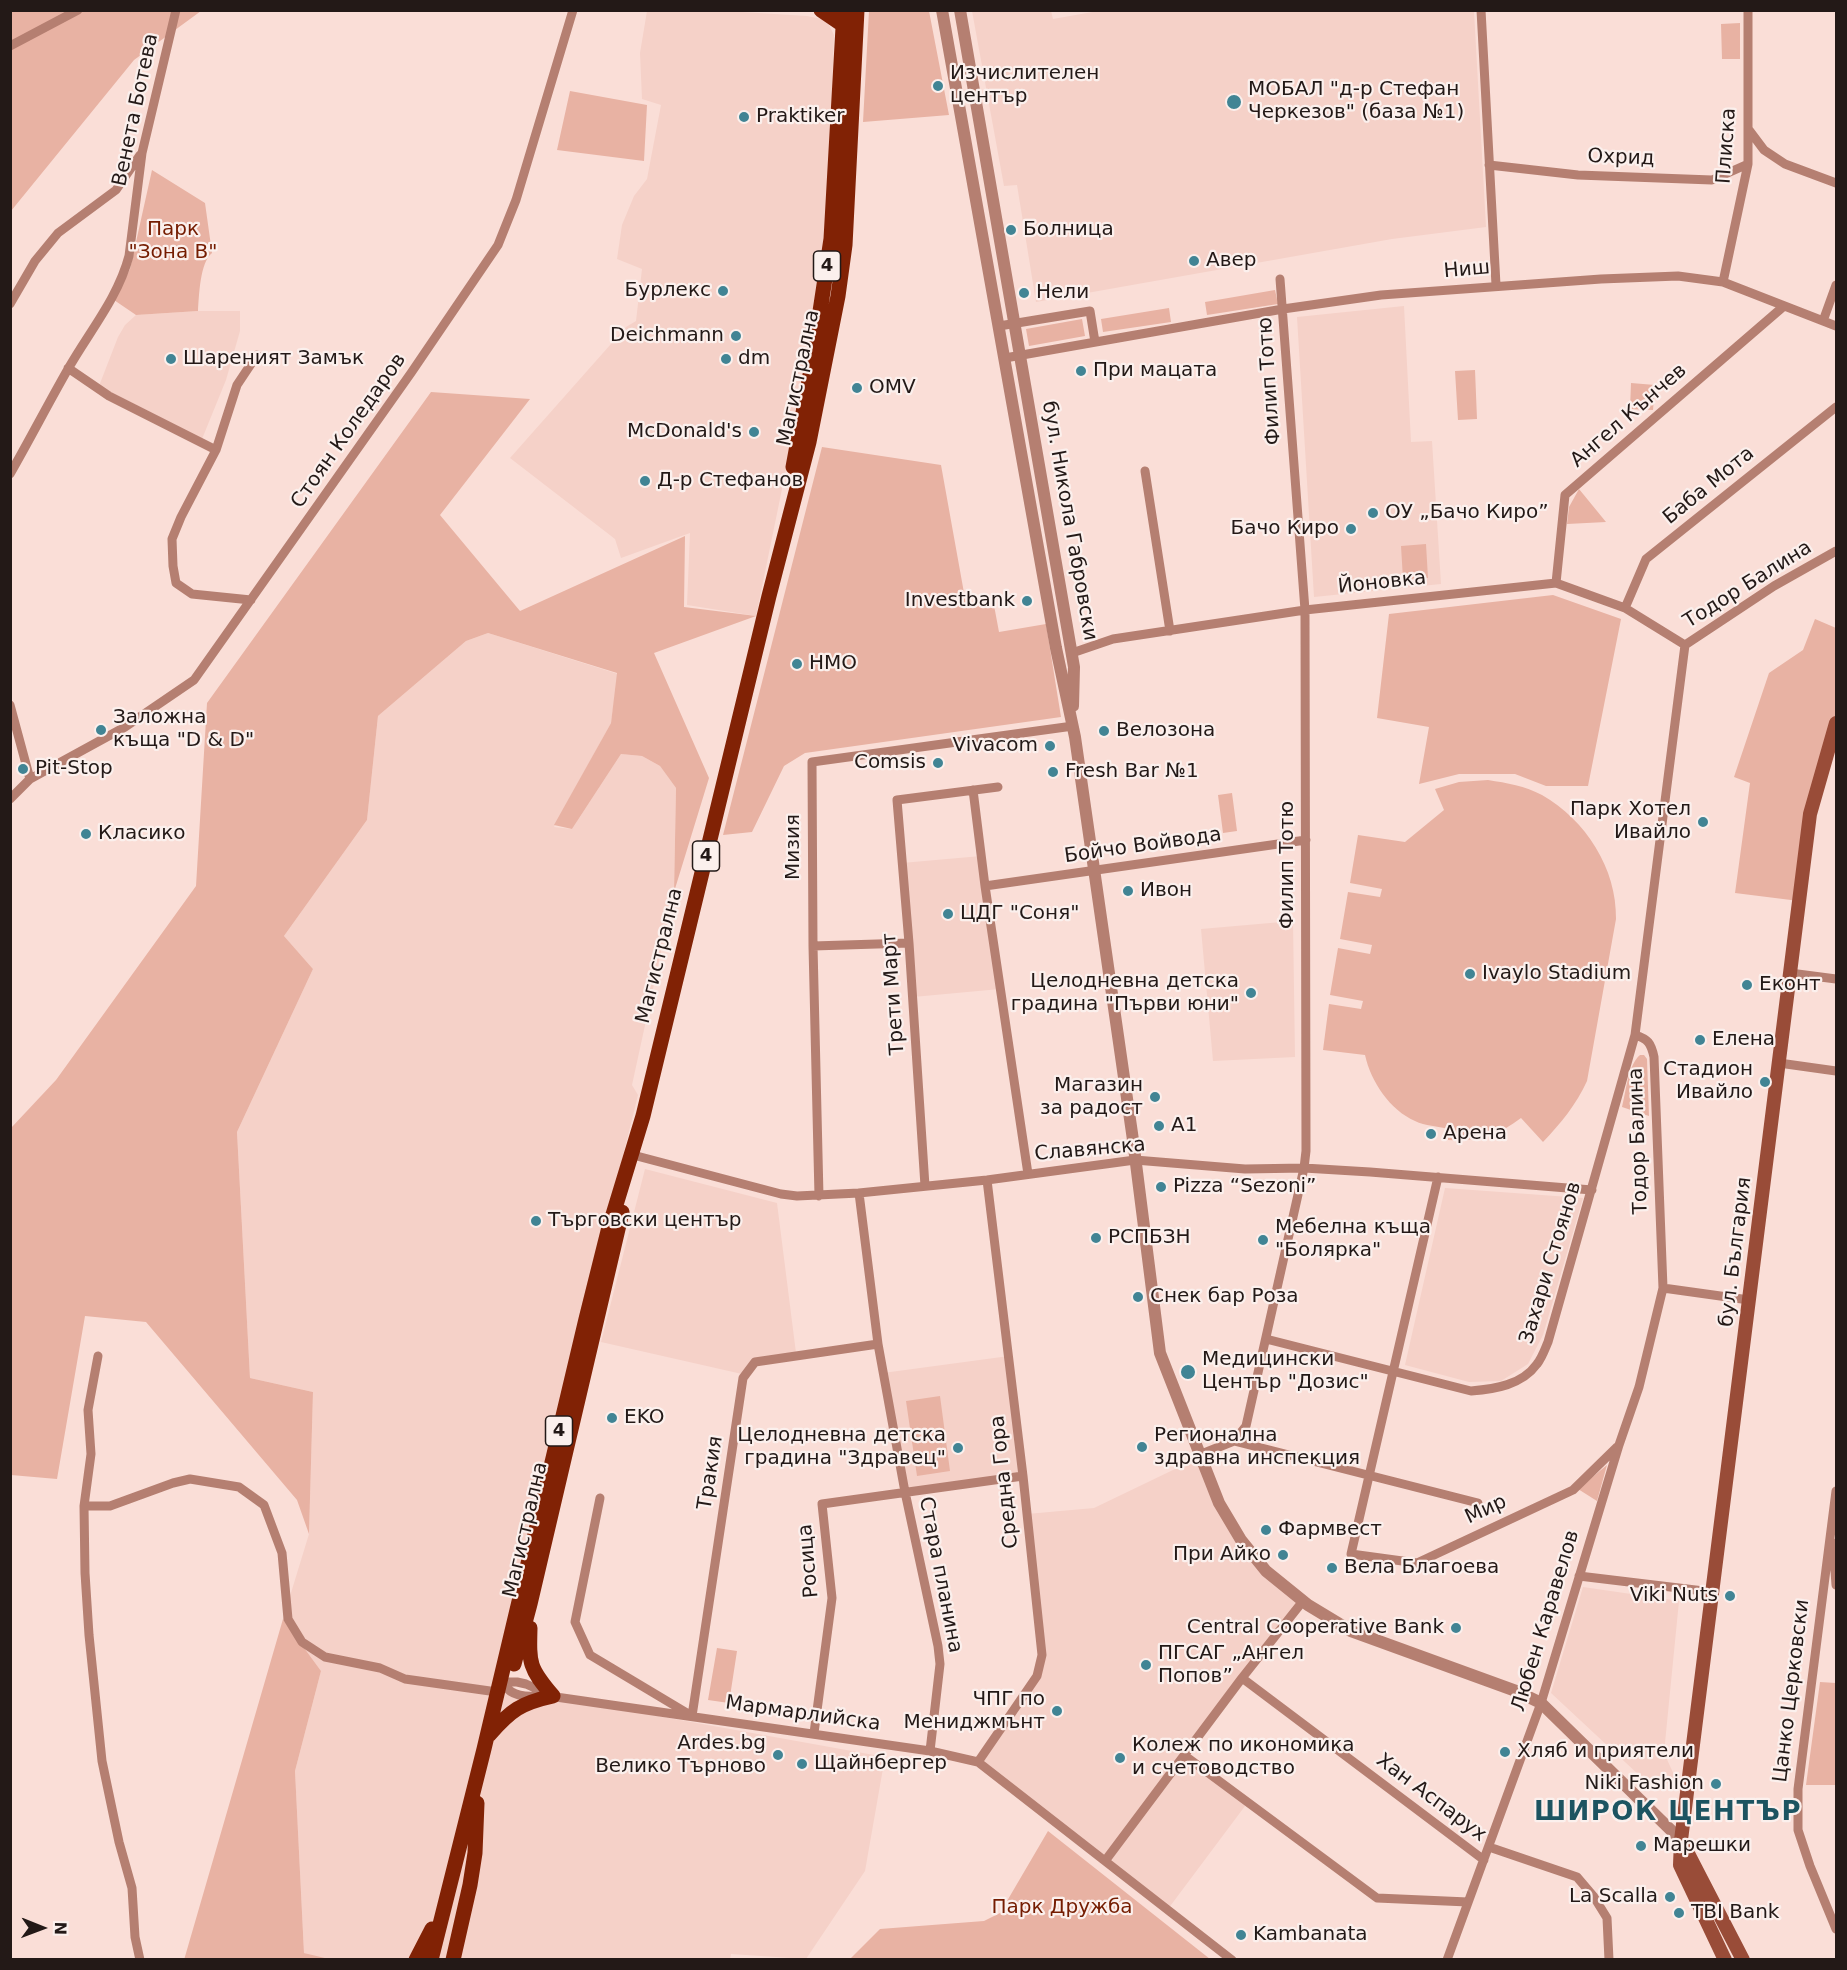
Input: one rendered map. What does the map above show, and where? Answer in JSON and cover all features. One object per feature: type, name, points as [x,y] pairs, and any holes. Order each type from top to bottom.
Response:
[{"type":"main road","points":[[821,10],[843,18]]},
{"type":"main road","name":"Магистрална","points":[[431,1959],[502,1684],[608,1231],[633,1155],[808,444],[838,296],[845,245],[857,10]]},
{"type":"main road","name":"Магистрална","points":[[775,571],[812,364],[831,239],[843,18]]},
{"type":"main road","name":"бул. България","points":[[1725,1959],[1680,1864],[1681,1840],[1810,814],[1836,723]]},
{"type":"main road","name":"Магистрална","points":[[502,1684],[530,1604],[621,1221],[626,1176]]},
{"type":"main road","points":[[487,1742],[509,1714],[520,1706],[529,1701],[553,1696],[535,1675],[532,1667],[530,1604]]},
{"type":"main road","points":[[453,1959],[466,1908],[475,1853],[477,1778]]},
{"type":"main road","points":[[1681,1840],[1743,1959]]},
{"type":"main road","points":[[416,1959],[447,1896]]},
{"type":"street","points":[[10,46],[78,10]]},
{"type":"street","name":"Венета Ботева","points":[[10,474],[68,368],[113,297],[125,271],[129,256],[142,153],[176,10]]},
{"type":"street","name":"Стоян Коледаров","points":[[10,799],[30,779],[125,727],[194,680],[411,373],[498,245],[516,200],[573,10]]},
{"type":"street","name":"бул. Никола Габровски","points":[[942,10],[1056,648],[1073,726],[1136,1160],[1160,1353],[1199,1455],[1219,1503],[1241,1540],[1266,1571],[1303,1601],[1351,1631],[1516,1691],[1541,1703],[1681,1840]]},
{"type":"street","name":"бул. Никола Габровски","points":[[960,10],[1072,653],[1074,667],[1073,726]]},
{"type":"street","points":[[1481,10],[1496,285]]},
{"type":"street","name":"Плиска","points":[[1723,282],[1748,164],[1748,10]]},
{"type":"street","points":[[1749,130],[1764,150],[1785,164],[1836,183]]},
{"type":"street","points":[[10,304],[34,261],[58,234],[116,190],[142,153]]},
{"type":"street","name":"Охрид","points":[[1489,165],[1578,175],[1712,180],[1748,164]]},
{"type":"street","name":"Ниш","points":[[1005,358],[1382,294],[1496,285],[1678,276],[1723,282],[1836,326]]},
{"type":"street","name":"Филип Тотю","points":[[1234,1441],[1246,1426],[1305,1168],[1306,1150],[1305,609],[1280,279]]},
{"type":"street","points":[[1823,321],[1836,285]]},
{"type":"street","name":"Ангел Кънчев","points":[[1556,583],[1564,495],[1784,306]]},
{"type":"street","points":[[999,326],[1090,311],[1095,342]]},
{"type":"street","points":[[251,600],[192,594],[176,583],[172,539],[216,450],[237,386],[257,355]]},
{"type":"street","points":[[68,368],[109,396],[216,450]]},
{"type":"street","name":"Баба Мота","points":[[1624,608],[1647,559],[1836,407]]},
{"type":"street","points":[[1145,471],[1170,631]]},
{"type":"street","name":"Тодор Балина","points":[[1663,1288],[1654,1057],[1651,1044],[1635,1035],[1685,645],[1774,586],[1836,551]]},
{"type":"street","name":"Йоновка","points":[[1072,653],[1113,639],[1305,609],[1556,583],[1624,608],[1685,645]]},
{"type":"street","points":[[10,705],[30,779]]},
{"type":"street","name":"Мизия","points":[[819,1196],[813,946],[812,762],[1073,726]]},
{"type":"street","points":[[998,787],[973,790],[1028,1173]]},
{"type":"street","name":"Трети Март","points":[[925,1186],[897,800],[973,790]]},
{"type":"street","name":"Бойчо Войвода","points":[[985,886],[1306,840]]},
{"type":"street","points":[[813,946],[909,943]]},
{"type":"street","points":[[1790,973],[1836,979]]},
{"type":"street","name":"Захари Стоянов","points":[[1266,1339],[1471,1391],[1515,1383],[1527,1374],[1538,1364],[1548,1342],[1635,1035]]},
{"type":"street","points":[[1779,1063],[1836,1071]]},
{"type":"street","name":"Славянска","points":[[633,1155],[781,1194],[797,1196],[859,1193],[987,1180],[1136,1160],[1245,1168],[1305,1168],[1592,1190]]},
{"type":"street","points":[[1369,1475],[1438,1177]]},
{"type":"street","name":"Средна Гора","points":[[978,1762],[1037,1676],[1042,1655],[987,1180]]},
{"type":"street","name":"Стара планина","points":[[859,1193],[878,1344],[905,1492],[938,1646],[940,1664],[930,1750]]},
{"type":"street","points":[[1663,1288],[1749,1300]]},
{"type":"street","name":"Любен Каравелов","points":[[1447,1959],[1541,1703],[1619,1445],[1639,1388],[1663,1288]]},
{"type":"street","name":"Тракия","points":[[692,1716],[743,1378],[755,1362],[878,1344]]},
{"type":"street","points":[[98,1356],[88,1410],[91,1454],[84,1506],[87,1614],[102,1761],[119,1842],[132,1888],[135,1937],[140,1959]]},
{"type":"street","points":[[1199,1455],[1234,1441],[1479,1503]]},
{"type":"street","name":"Мир","points":[[1369,1475],[1351,1554],[1417,1563],[1573,1490],[1619,1445]]},
{"type":"street","points":[[905,1492],[1023,1476]]},
{"type":"street","name":"Мармарлийска","points":[[84,1506],[110,1506],[190,1479],[239,1487],[264,1505],[282,1553],[288,1619],[302,1642],[324,1656],[380,1668],[405,1679],[526,1684],[553,1696],[930,1750],[978,1762],[1232,1959]]},
{"type":"street","points":[[1836,1491],[1831,1523],[1836,1585]]},
{"type":"street","name":"Росица","points":[[814,1733],[832,1598],[822,1504],[905,1492]]},
{"type":"street","points":[[600,1498],[575,1622],[590,1655],[692,1716]]},
{"type":"street","name":"Цанко Церковски","points":[[1831,1523],[1798,1789],[1798,1830],[1836,1929]]},
{"type":"street","points":[[1579,1576],[1712,1592]]},
{"type":"street","points":[[1106,1861],[1242,1678],[1303,1601]]},
{"type":"street","name":"Хан Аспарух","points":[[1242,1678],[1484,1860]]},
{"type":"street","points":[[1184,1755],[1377,1898],[1468,1902]]},
{"type":"street","name":"Хан Аспарух","points":[[1489,1847],[1577,1877],[1594,1897],[1607,1918],[1608,1959]]},
{"type":"shaded area","name":"МОБАЛ \"д-р Стефан Черкезов\" (база №1)","points":[[1104,10],[1474,11],[1486,227],[1392,239],[1036,302],[1017,185],[1004,186],[972,11],[1051,11],[1053,19]]},
{"type":"shaded area","points":[[647,11],[726,11],[807,16],[822,19],[829,25],[834,35],[827,236],[807,367],[756,616],[687,605],[690,533],[621,558],[615,539],[510,458],[626,327],[636,321],[642,269],[617,259],[622,225],[634,196],[647,179],[661,105],[642,99],[640,53]]},
{"type":"shaded area","name":"ОУ „Бачо Киро”","points":[[1404,306],[1411,442],[1432,441],[1441,584],[1314,597],[1297,317]]},
{"type":"shaded area","name":"Шареният Замък","points":[[240,311],[240,331],[226,380],[202,439],[99,386],[118,337],[125,325],[136,315]]},
{"type":"shaded area","points":[[488,633],[618,674],[611,723],[554,827],[572,829],[621,754],[642,756],[660,766],[676,788],[674,892],[632,1085],[638,1095],[492,1686],[885,1757],[865,1871],[806,1959],[731,1954],[730,1960],[329,1960],[304,1953],[295,1771],[321,1671],[283,1619],[309,1534],[313,1392],[250,1378],[237,1132],[313,969],[284,936],[367,820],[378,716],[466,641]]},
{"type":"shaded area","name":"ЦДГ \"Соня\"","points":[[981,856],[1000,989],[913,997],[902,863]]},
{"type":"shaded area","name":"Целодневна детска градина \"Първи юни\"","points":[[1293,921],[1295,1057],[1213,1061],[1201,929]]},
{"type":"shaded area","points":[[645,1169],[777,1203],[796,1353],[753,1359],[742,1374],[601,1342]]},
{"type":"shaded area","points":[[1445,1188],[1583,1198],[1543,1335],[1528,1364],[1501,1381],[1469,1382],[1405,1365]]},
{"type":"shaded area","name":"Целодневна детска градина \"Здравец\"","points":[[1009,1356],[1021,1474],[905,1492],[883,1373]]},
{"type":"shaded area","name":"ПГСАГ „Ангел Попов”","points":[[1200,1457],[1241,1540],[1303,1601],[1185,1755],[1248,1802],[1168,1909],[978,1762],[1037,1676],[1042,1655],[1027,1514],[1094,1508]]},
{"type":"shaded area","points":[[1583,1587],[1679,1601],[1664,1753],[1676,1779],[1655,1790],[1551,1693]]},
{"type":"green space","points":[[11,11],[201,11],[134,60],[11,211]]},
{"type":"green space","points":[[869,11],[929,11],[949,115],[863,122]]},
{"type":"green space","points":[[1740,23],[1740,59],[1722,59],[1721,24]]},
{"type":"green space","points":[[570,91],[647,105],[644,161],[557,150]]},
{"type":"green space","name":"Парк \"Зона В\"","points":[[152,170],[205,203],[212,253],[203,271],[198,311],[136,315],[114,300],[130,269]]},
{"type":"green space","points":[[1275,290],[1278,304],[1207,315],[1205,302]]},
{"type":"green space","points":[[1169,308],[1171,322],[1103,332],[1101,319]]},
{"type":"green space","points":[[1082,319],[1085,336],[1029,346],[1026,329]]},
{"type":"green space","points":[[1475,370],[1477,419],[1458,420],[1455,371]]},
{"type":"green space","points":[[1631,383],[1655,385],[1653,410],[1630,409]]},
{"type":"green space","points":[[431,392],[530,399],[440,515],[520,611],[685,536],[684,607],[756,616],[654,653],[709,778],[674,892],[676,788],[660,766],[642,756],[621,754],[572,829],[554,825],[611,723],[617,673],[488,633],[466,641],[378,716],[367,820],[284,936],[313,969],[237,1132],[250,1378],[313,1392],[309,1534],[297,1500],[146,1322],[85,1316],[57,1479],[11,1475],[11,1128],[56,1080],[196,886],[207,703]]},
{"type":"green space","points":[[822,447],[941,465],[966,604],[993,600],[999,632],[1046,624],[1061,717],[805,753],[784,766],[752,832],[723,835]]},
{"type":"green space","points":[[1579,489],[1606,522],[1567,524],[1569,507]]},
{"type":"green space","points":[[1426,544],[1428,578],[1403,579],[1401,546]]},
{"type":"green space","points":[[1553,595],[1621,619],[1588,786],[1546,786],[1515,774],[1459,774],[1419,784],[1429,727],[1377,718],[1389,614]]},
{"type":"green space","points":[[1815,619],[1836,628],[1836,723],[1810,814],[1799,901],[1735,893],[1750,783],[1734,777],[1769,673],[1803,650]]},
{"type":"green space","name":"Ivaylo Stadium","points":[[1488,780],[1516,785],[1536,792],[1558,805],[1572,818],[1585,832],[1605,864],[1615,900],[1616,919],[1587,1081],[1568,1113],[1543,1142],[1521,1118],[1504,1129],[1478,1139],[1448,1140],[1448,1129],[1423,1124],[1397,1110],[1377,1085],[1365,1055],[1323,1050],[1329,1004],[1361,1009],[1363,1001],[1330,995],[1338,948],[1370,954],[1372,945],[1340,939],[1348,892],[1380,897],[1382,889],[1350,883],[1358,835],[1405,842],[1444,810],[1435,789],[1459,782]]},
{"type":"green space","points":[[1232,793],[1237,831],[1223,833],[1218,795]]},
{"type":"green space","points":[[1640,1055],[1644,1055],[1647,1059],[1649,1116],[1622,1107],[1630,1072]]},
{"type":"green space","points":[[940,1396],[950,1471],[917,1476],[906,1401]]},
{"type":"green space","points":[[1607,1465],[1597,1501],[1578,1489]]},
{"type":"green space","points":[[283,1619],[321,1671],[295,1771],[304,1953],[329,1959],[184,1960]]},
{"type":"green space","points":[[717,1648],[737,1651],[729,1703],[708,1700]]},
{"type":"green space","points":[[1820,1682],[1836,1683],[1836,1785],[1806,1785]]},
{"type":"green space","name":"Парк Дружба","points":[[1048,1831],[1210,1959],[850,1959],[880,1929],[984,1921],[1000,1913]]},
{"type":"place","name":"Изчислителен център","points":[[938,86]]},
{"type":"place","name":"МОБАЛ \"д-р Стефан Черкезов\" (база №1)","points":[[1234,102]]},
{"type":"place","name":"Praktiker","points":[[744,117]]},
{"type":"place","name":"Болница","points":[[1011,230]]},
{"type":"place","name":"Авер","points":[[1194,261]]},
{"type":"place","name":"Бурлекс","points":[[723,291]]},
{"type":"place","name":"Нели","points":[[1024,293]]},
{"type":"place","name":"Deichmann","points":[[736,336]]},
{"type":"place","name":"Шареният Замък","points":[[171,359]]},
{"type":"place","name":"dm","points":[[726,359]]},
{"type":"place","name":"При мацата","points":[[1081,371]]},
{"type":"place","name":"OMV","points":[[857,388]]},
{"type":"place","name":"McDonald's","points":[[754,432]]},
{"type":"place","name":"Д-р Стефанов","points":[[645,481]]},
{"type":"place","name":"ОУ „Бачо Киро”","points":[[1373,513]]},
{"type":"place","name":"Бачо Киро","points":[[1351,529]]},
{"type":"place","name":"Investbank","points":[[1027,601]]},
{"type":"place","name":"HMO","points":[[797,664]]},
{"type":"place","name":"Заложна къща \"D & D\"","points":[[101,730]]},
{"type":"place","name":"Велозона","points":[[1104,731]]},
{"type":"place","name":"Vivacom","points":[[1050,746]]},
{"type":"place","name":"Comsis","points":[[938,763]]},
{"type":"place","name":"Pit-Stop","points":[[23,769]]},
{"type":"place","name":"Fresh Bar №1","points":[[1053,772]]},
{"type":"place","name":"Парк Хотел Ивайло","points":[[1703,822]]},
{"type":"place","name":"Класико","points":[[86,834]]},
{"type":"place","name":"Ивон","points":[[1128,891]]},
{"type":"place","name":"ЦДГ \"Соня\"","points":[[948,914]]},
{"type":"place","name":"Ivaylo Stadium","points":[[1470,974]]},
{"type":"place","name":"Еконт","points":[[1747,985]]},
{"type":"place","name":"Целодневна детска градина \"Първи юни\"","points":[[1251,993]]},
{"type":"place","name":"Елена","points":[[1700,1040]]},
{"type":"place","name":"Стадион Ивайло","points":[[1765,1082]]},
{"type":"place","name":"Магазин за радост","points":[[1155,1097]]},
{"type":"place","name":"A1","points":[[1159,1126]]},
{"type":"place","name":"Арена","points":[[1431,1134]]},
{"type":"place","name":"Pizza “Sezoni”","points":[[1161,1187]]},
{"type":"place","name":"Търговски център","points":[[536,1221]]},
{"type":"place","name":"РСПБЗН","points":[[1096,1238]]},
{"type":"place","name":"Мебелна къща \"Болярка\"","points":[[1263,1240]]},
{"type":"place","name":"Снек бар Роза","points":[[1138,1297]]},
{"type":"place","name":"Медицински Център \"Дозис\"","points":[[1188,1372]]},
{"type":"place","name":"EKO","points":[[612,1418]]},
{"type":"place","name":"Регионална здравна инспекция","points":[[1142,1447]]},
{"type":"place","name":"Целодневна детска градина \"Здравец\"","points":[[958,1448]]},
{"type":"place","name":"Фармвест","points":[[1266,1530]]},
{"type":"place","name":"При Айко","points":[[1283,1555]]},
{"type":"place","name":"Вела Благоева","points":[[1332,1568]]},
{"type":"place","name":"Viki Nuts","points":[[1730,1596]]},
{"type":"place","name":"Central Cooperative Bank","points":[[1456,1628]]},
{"type":"place","name":"ПГСАГ „Ангел Попов”","points":[[1146,1665]]},
{"type":"place","name":"ЧПГ по Мениджмънт","points":[[1057,1711]]},
{"type":"place","name":"Хляб и приятели","points":[[1505,1752]]},
{"type":"place","name":"Ardes.bg Велико Търново","points":[[778,1755]]},
{"type":"place","name":"Колеж по икономика и счетоводство","points":[[1120,1758]]},
{"type":"place","name":"Щайнбергер","points":[[802,1764]]},
{"type":"place","name":"Niki Fashion","points":[[1716,1784]]},
{"type":"place","name":"Марешки","points":[[1641,1846]]},
{"type":"place","name":"La Scalla","points":[[1670,1897]]},
{"type":"place","name":"TBI Bank","points":[[1679,1913]]},
{"type":"place","name":"Kambanata","points":[[1241,1935]]},
{"type":"district","name":"ШИРОК ЦЕНТЪР","points":[[1668,1813]]}]
